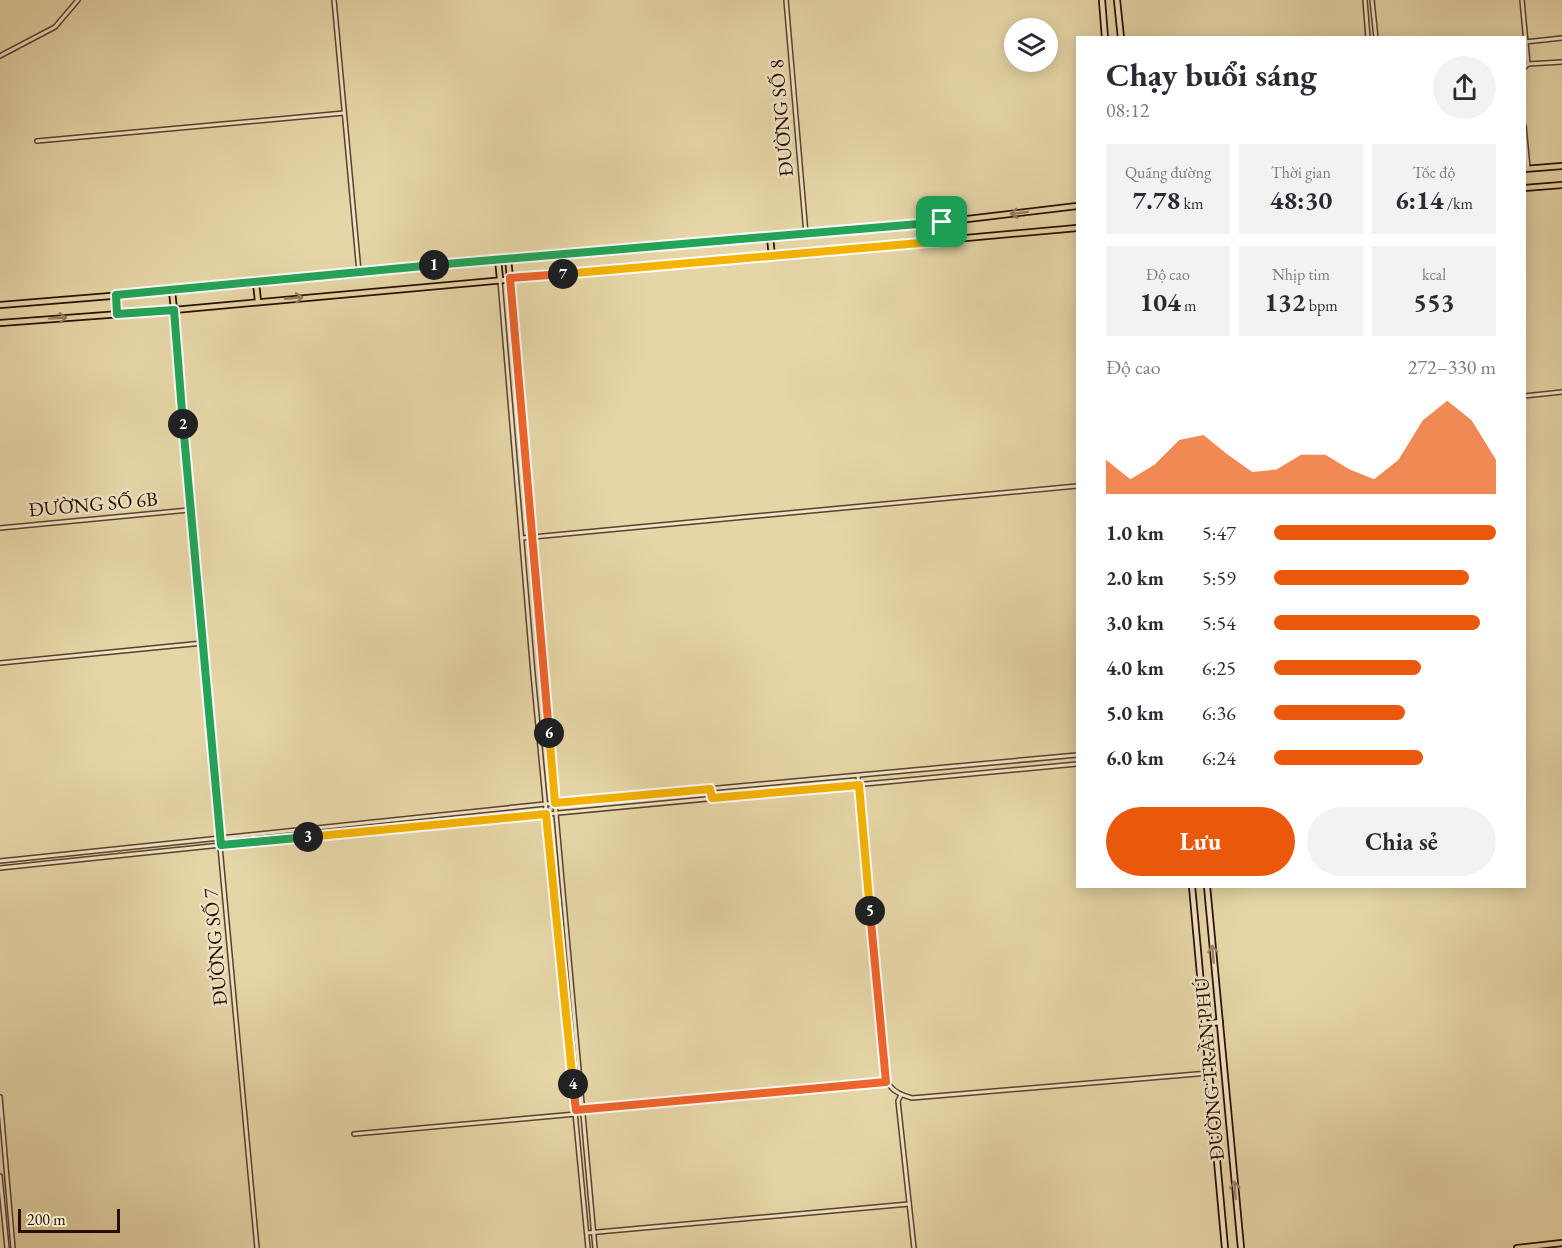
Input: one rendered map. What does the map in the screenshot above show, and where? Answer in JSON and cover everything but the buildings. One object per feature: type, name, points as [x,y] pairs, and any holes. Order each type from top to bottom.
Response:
[{"type":"main road","points":[[1102,0],[1105,36]]},
{"type":"main road","points":[[1117,0],[1120,36]]},
{"type":"main road","points":[[1526,169],[1562,165]]},
{"type":"main road","points":[[1526,188],[1562,185]]},
{"type":"main road","points":[[0,304],[172,291],[655,245],[942,222],[1076,206]]},
{"type":"main road","points":[[942,222],[943,241]]},
{"type":"main road","points":[[0,323],[174,310],[1076,228]]},
{"type":"main road","points":[[770,237],[772,257]]},
{"type":"main road","points":[[508,259],[510,278]]},
{"type":"main road","points":[[498,260],[500,279]]},
{"type":"main road","points":[[256,283],[258,301]]},
{"type":"main road","points":[[172,291],[174,310]]},
{"type":"main road","points":[[116,295],[117,314]]},
{"type":"main road","name":"ĐƯỜNG TRẦN PHÚ","points":[[1192,888],[1225,1248]]},
{"type":"main road","name":"ĐƯỜNG TRẦN PHÚ","points":[[1208,888],[1241,1248]]},
{"type":"main road","points":[[1204,1024],[1220,1022]]},
{"type":"main road","points":[[1517,1248],[1562,1243]]},
{"type":"street","points":[[0,56],[55,27],[78,0]]},
{"type":"street","points":[[334,0],[360,272]]},
{"type":"street","name":"ĐƯỜNG SỐ 8","points":[[786,0],[806,234]]},
{"type":"street","points":[[1365,0],[1368,36]]},
{"type":"street","points":[[1372,0],[1376,36]]},
{"type":"street","points":[[1522,0],[1525,36]]},
{"type":"street","points":[[1526,42],[1562,38]]},
{"type":"street","points":[[1526,49],[1528,64],[1562,62]]},
{"type":"street","points":[[37,141],[344,113]]},
{"type":"street","points":[[510,278],[595,1248]]},
{"type":"street","points":[[500,279],[533,674],[588,1248]]},
{"type":"street","name":"ĐƯỜNG SỐ 7","points":[[174,310],[189,510],[257,1248]]},
{"type":"street","points":[[1526,396],[1562,392]]},
{"type":"street","points":[[512,420],[522,420]]},
{"type":"street","points":[[522,538],[1076,486]]},
{"type":"street","name":"ĐƯỜNG SỐ 6B","points":[[0,528],[189,510]]},
{"type":"street","points":[[0,663],[203,644]]},
{"type":"street","points":[[533,674],[544,673]]},
{"type":"street","points":[[0,861],[555,803],[1076,755]]},
{"type":"street","points":[[1025,760],[1027,769]]},
{"type":"street","points":[[0,868],[1076,764]]},
{"type":"street","points":[[858,776],[886,1082],[894,1090],[912,1098],[1209,1072]]},
{"type":"street","points":[[710,789],[712,798]]},
{"type":"street","points":[[354,1134],[886,1082]]},
{"type":"street","points":[[901,1095],[898,1101],[914,1248]]},
{"type":"street","points":[[0,1097],[13,1248]]},
{"type":"street","points":[[0,1176],[7,1248]]},
{"type":"street","points":[[587,1233],[909,1204]]},
{"type":"route","points":[[942,222],[943,241],[510,278],[555,803],[710,789],[712,798],[859,785],[886,1082],[576,1110],[546,814],[221,845],[189,510],[174,310],[117,314],[116,295],[655,245],[942,222]]}]
